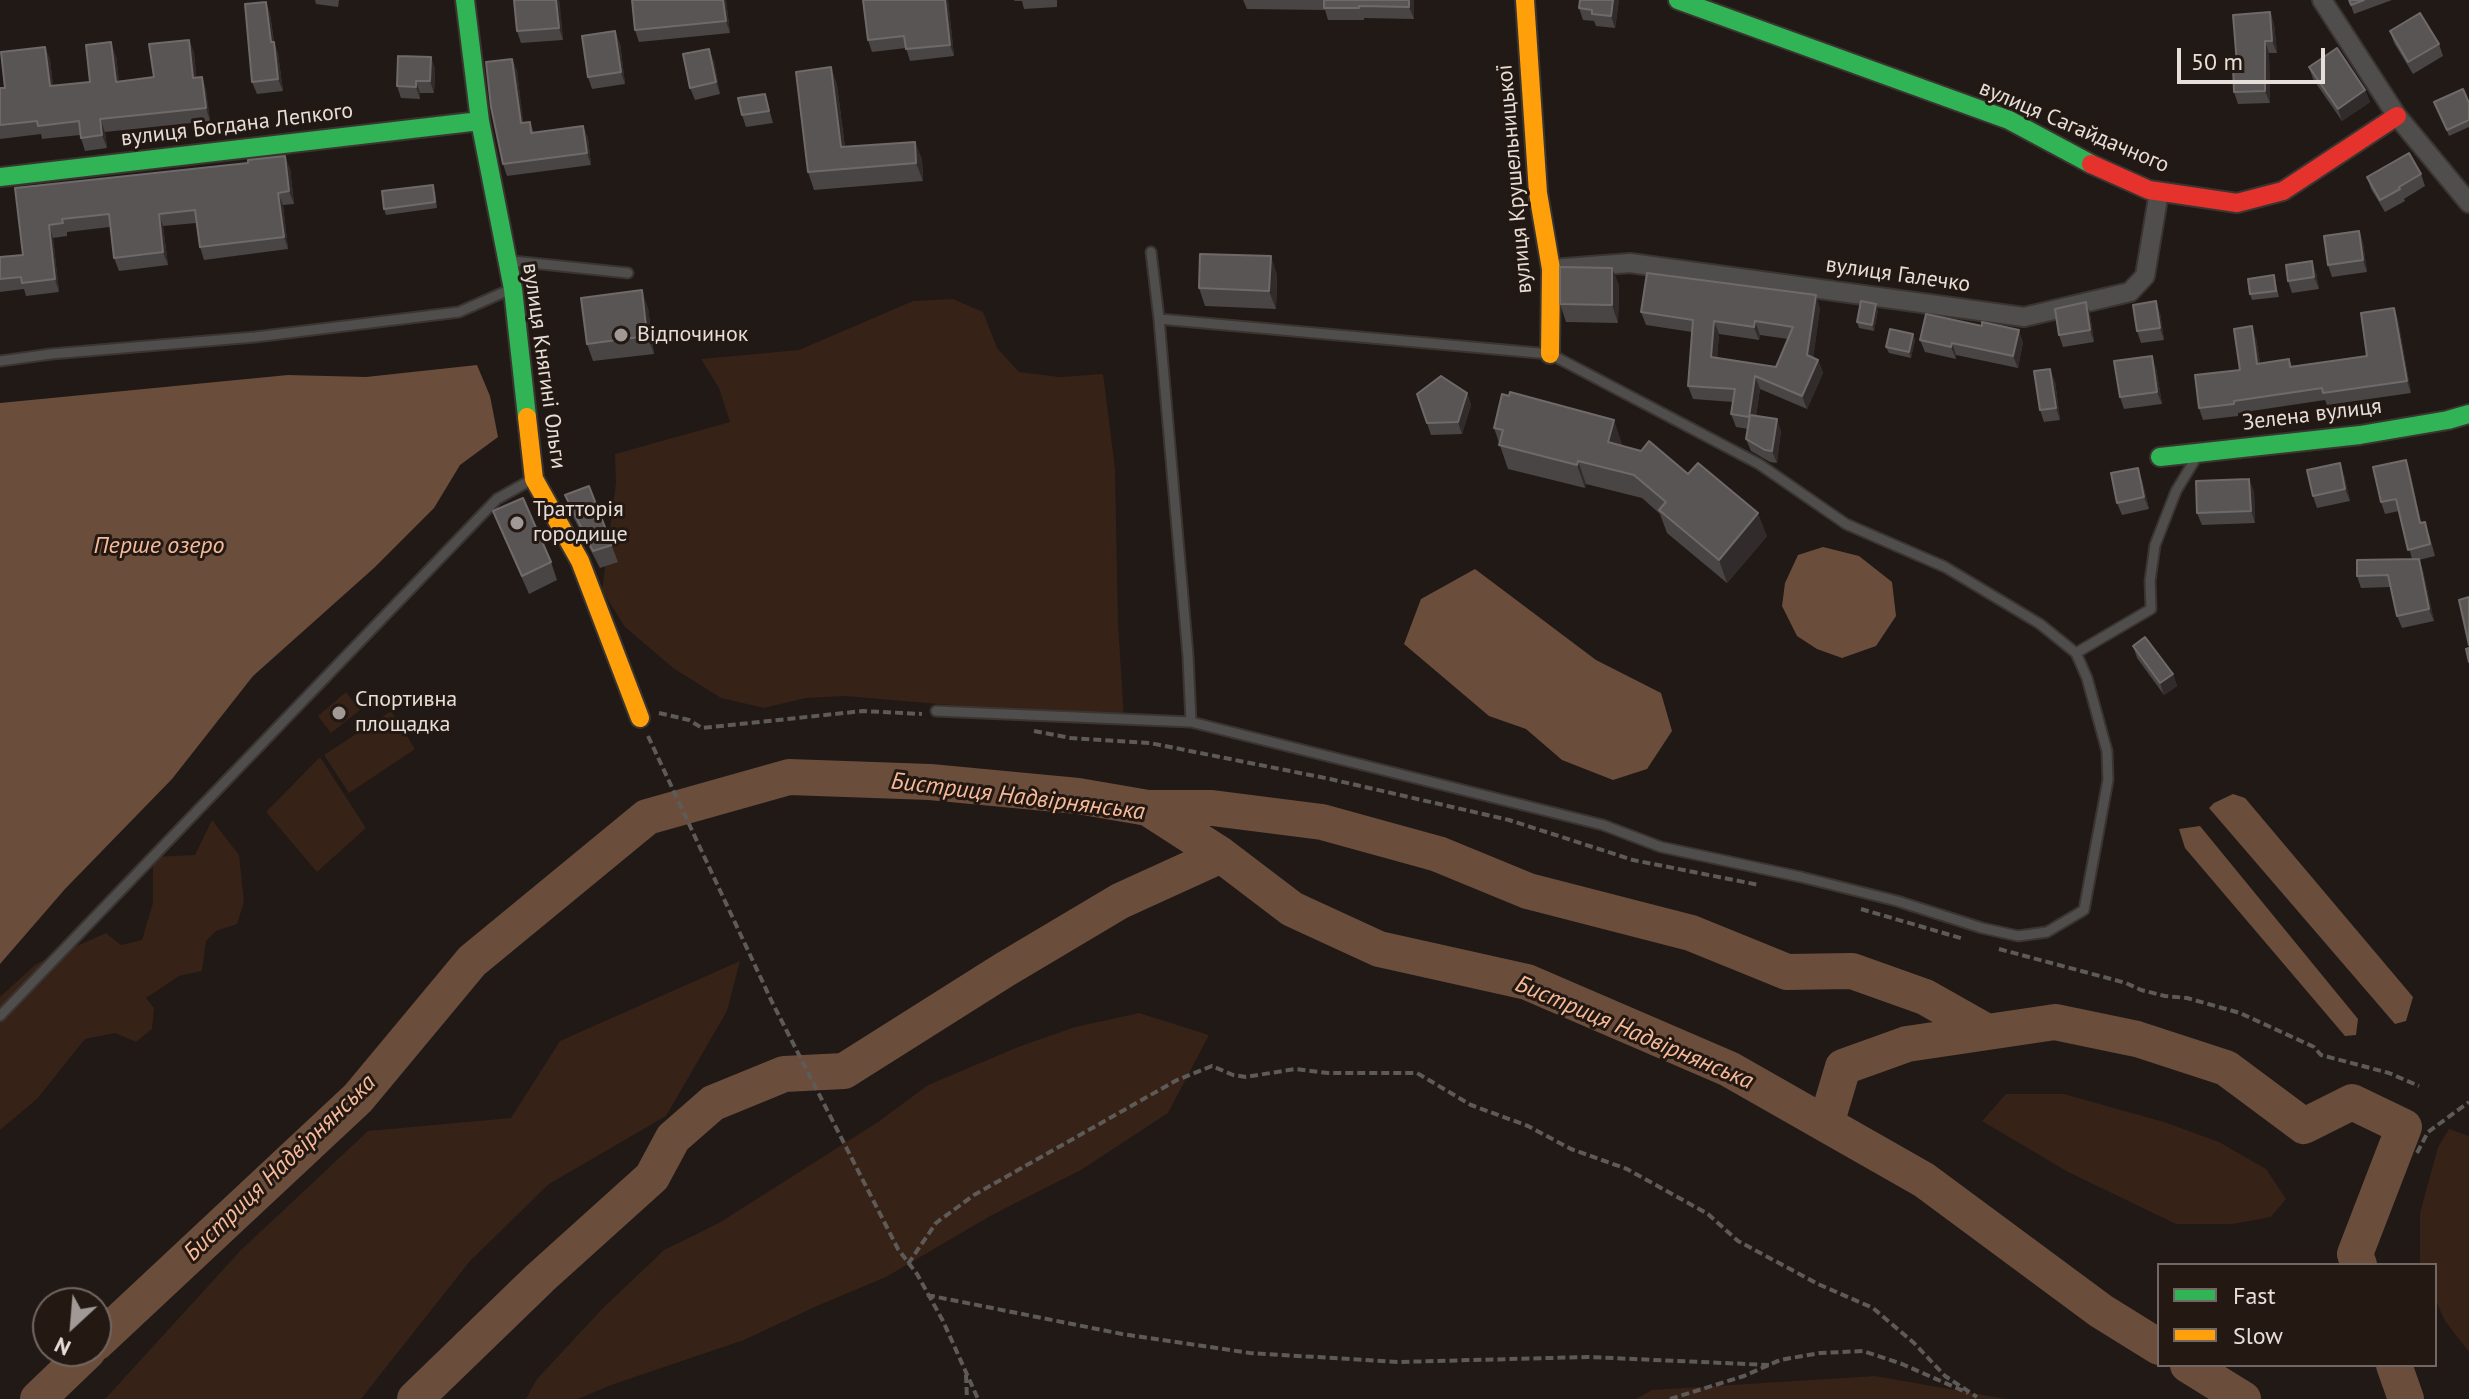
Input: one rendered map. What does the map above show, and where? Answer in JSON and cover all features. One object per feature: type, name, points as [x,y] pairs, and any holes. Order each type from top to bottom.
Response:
[{"type":"street","name":"вулиця Княгині Ольги","points":[[465,0],[480,121],[513,289],[534,479],[580,561],[649,715]]},
{"type":"street","name":"вулиця Крушельницької","points":[[1525,0],[1538,193],[1551,269],[1550,354]]},
{"type":"street","name":"вулиця Сагайдачного","points":[[1678,0],[2009,120],[2070,154],[2159,192],[2237,203],[2283,191],[2397,116]]},
{"type":"street","points":[[2322,0],[2397,116],[2469,203]]},
{"type":"street","name":"вулиця Богдана Лепкого","points":[[0,177],[480,121]]},
{"type":"street","name":"вулиця Галечко","points":[[1551,269],[1630,263],[2024,317],[2130,292],[2145,276],[2159,192]]},
{"type":"street","name":"Зелена вулиця","points":[[2160,457],[2360,435],[2469,414]]},
{"type":"lane","points":[[1151,252],[1188,656],[1191,722]]},
{"type":"lane","points":[[506,260],[628,273]]},
{"type":"lane","points":[[0,361],[255,337],[459,312],[513,289]]},
{"type":"lane","points":[[931,712],[1191,722],[1603,825],[1661,847],[1897,901],[2018,936],[2047,932],[2084,910],[2108,780],[2107,751],[2087,678],[2076,653],[2040,624],[1957,574],[1846,524],[1759,464],[1550,354],[1159,319]]},
{"type":"lane","points":[[2076,653],[2151,609],[2150,581],[2155,545],[2176,491],[2200,451]]},
{"type":"lane","points":[[0,1016],[497,499],[534,479]]},
{"type":"path","points":[[649,715],[689,720],[702,728],[863,711],[931,712]]},
{"type":"path","points":[[649,715],[772,1002],[898,1249],[917,1274],[943,1321],[978,1399]]},
{"type":"path","points":[[1026,730],[1071,738],[1150,743],[1330,779],[1509,820],[1633,860],[1768,887]]},
{"type":"path","points":[[1849,906],[1974,942]]},
{"type":"path","points":[[1987,945],[2102,976],[2141,990],[2187,998],[2240,1013],[2314,1047],[2321,1055],[2389,1073],[2419,1086]]},
{"type":"path","points":[[908,1264],[936,1223],[974,1195],[1177,1080],[1212,1066],[1246,1077],[1295,1069],[1328,1073],[1417,1073],[1471,1105],[1528,1126],[1571,1149],[1627,1169],[1708,1214],[1738,1241],[1818,1284],[1873,1308],[1914,1343],[1945,1376],[1980,1398]]},
{"type":"path","points":[[2417,1153],[2428,1132],[2469,1102]]},
{"type":"path","points":[[927,1295],[1122,1334],[1250,1353],[1398,1362],[1588,1357],[1769,1365]]},
{"type":"path","points":[[1670,1399],[1744,1376],[1780,1360],[1820,1353],[1863,1351],[1902,1364],[1980,1398]]},
{"type":"path","points":[[966,1373],[967,1399]]},
{"type":"shaded area","points":[[953,299],[983,312],[997,348],[1019,372],[1060,377],[1103,374],[1115,469],[1118,623],[1124,720],[845,696],[806,698],[764,708],[721,698],[673,668],[625,627],[602,591],[616,483],[615,454],[730,422],[719,388],[701,359],[799,350],[913,301]]},
{"type":"shaded area","name":"Спортивна площадка","points":[[346,692],[360,710],[331,733],[318,716]]},
{"type":"shaded area","points":[[391,711],[415,749],[349,793],[324,755]]},
{"type":"shaded area","points":[[320,757],[366,828],[317,872],[266,812]]},
{"type":"shaded area","points":[[212,820],[239,855],[244,902],[237,924],[216,931],[206,941],[202,971],[179,976],[146,998],[154,1008],[152,1029],[136,1042],[115,1033],[85,1039],[37,1099],[0,1130],[0,997],[36,964],[106,933],[121,945],[142,940],[153,903],[153,857],[195,855]]},
{"type":"shaded area","points":[[740,961],[727,1011],[666,1116],[549,1184],[470,1261],[361,1399],[105,1399],[241,1250],[368,1131],[511,1118],[560,1041]]},
{"type":"shaded area","points":[[1139,1013],[1209,1035],[1168,1113],[1081,1170],[992,1215],[886,1277],[744,1340],[578,1399],[526,1399],[537,1379],[603,1308],[664,1250],[719,1223],[878,1122],[928,1085],[1075,1027]]},
{"type":"shaded area","points":[[2006,1094],[2064,1094],[2164,1122],[2219,1142],[2266,1169],[2286,1199],[2271,1217],[2233,1224],[2176,1224],[2068,1172],[1982,1121]]},
{"type":"shaded area","points":[[2449,1129],[2469,1136],[2469,1352],[2445,1321],[2437,1303],[2437,1263],[2420,1263],[2420,1213],[2438,1147]]},
{"type":"shaded area","points":[[1875,1376],[2006,1399],[1636,1399],[1652,1390]]},
{"type":"water","name":"Перше озеро","points":[[477,365],[490,396],[498,437],[460,465],[434,508],[374,568],[253,676],[172,779],[65,889],[0,964],[0,403],[288,375],[366,377]]},
{"type":"water","points":[[1823,547],[1859,556],[1892,582],[1896,616],[1876,646],[1842,658],[1817,649],[1797,636],[1782,606],[1785,583],[1798,555]]},
{"type":"water","points":[[1475,569],[1596,660],[1661,693],[1672,731],[1647,769],[1613,780],[1562,760],[1526,729],[1489,716],[1404,644],[1421,599]]},
{"type":"water","points":[[2233,794],[2245,798],[2413,997],[2406,1021],[2395,1024],[2209,808]]},
{"type":"water","points":[[2200,826],[2358,1019],[2356,1035],[2345,1036],[2185,848],[2179,829]]},
{"type":"building","points":[[514,0],[556,0],[559,28],[517,31]]},
{"type":"building","points":[[632,0],[723,0],[726,21],[635,30]]},
{"type":"building","points":[[863,0],[945,0],[950,45],[906,49],[904,36],[868,40]]},
{"type":"building","points":[[1324,0],[1409,0],[1409,7],[1324,8]]},
{"type":"building","points":[[1580,0],[1613,0],[1611,16],[1592,14],[1592,10],[1579,8]]},
{"type":"building","points":[[266,2],[278,79],[252,82],[245,4]]},
{"type":"building","points":[[2270,12],[2272,41],[2265,41],[2265,91],[2234,92],[2233,64],[2237,64],[2233,15]]},
{"type":"building","points":[[2420,13],[2439,44],[2408,62],[2390,31]]},
{"type":"building","points":[[615,31],[621,72],[588,77],[582,36]]},
{"type":"building","points":[[189,40],[193,78],[202,77],[206,108],[100,119],[102,135],[81,138],[79,121],[38,126],[37,121],[0,125],[0,88],[5,88],[1,52],[45,47],[50,86],[90,82],[86,45],[111,42],[116,82],[154,77],[149,44]]},
{"type":"building","points":[[2337,48],[2365,90],[2338,109],[2309,67]]},
{"type":"building","points":[[709,49],[716,82],[690,88],[683,54]]},
{"type":"building","points":[[398,56],[431,57],[430,81],[416,81],[416,87],[397,86]]},
{"type":"building","points":[[512,59],[521,123],[530,122],[531,133],[583,126],[587,153],[503,164],[491,107],[486,62]]},
{"type":"building","points":[[831,67],[841,147],[915,142],[916,163],[808,172],[796,72]]},
{"type":"building","points":[[2463,89],[2469,103],[2469,120],[2447,130],[2434,102]]},
{"type":"building","points":[[765,94],[769,111],[742,115],[738,98]]},
{"type":"building","points":[[2409,153],[2421,174],[2380,200],[2367,177]]},
{"type":"building","points":[[285,156],[289,191],[278,193],[284,237],[200,247],[195,210],[159,214],[163,252],[114,258],[109,214],[62,219],[63,223],[49,225],[55,279],[22,283],[21,277],[0,279],[0,257],[23,255],[15,188],[248,163],[248,160]]},
{"type":"building","points":[[433,185],[435,202],[384,209],[382,191]]},
{"type":"building","points":[[2359,231],[2363,260],[2328,265],[2324,236]]},
{"type":"building","points":[[1200,254],[1271,256],[1269,291],[1199,288]]},
{"type":"building","points":[[2312,261],[2314,277],[2288,281],[2286,265]]},
{"type":"building","points":[[1560,267],[1612,268],[1612,305],[1560,304]]},
{"type":"building","points":[[1647,273],[1816,295],[1807,355],[1818,360],[1802,396],[1755,376],[1749,417],[1731,414],[1735,389],[1688,386],[1693,320],[1641,312]],"holes":[[[1714,321],[1754,327],[1755,321],[1793,327],[1776,367],[1711,357]]]},
{"type":"building","points":[[2274,275],[2276,291],[2250,294],[2248,279]]},
{"type":"building","points":[[642,290],[647,336],[587,344],[581,298]]},
{"type":"building","points":[[1861,301],[1876,304],[1872,325],[1857,322]]},
{"type":"building","points":[[2156,301],[2160,328],[2137,331],[2133,305]]},
{"type":"building","points":[[2086,302],[2090,330],[2059,335],[2055,309]]},
{"type":"building","points":[[2394,308],[2407,381],[2323,393],[2322,388],[2199,408],[2195,375],[2240,370],[2234,329],[2252,326],[2257,364],[2289,359],[2290,367],[2367,356],[2361,313]]},
{"type":"building","points":[[1926,314],[2019,330],[2013,356],[1952,343],[1951,347],[1920,340]]},
{"type":"building","points":[[1890,329],[1913,334],[1909,352],[1886,347]]},
{"type":"building","points":[[2152,356],[2157,392],[2120,397],[2114,361]]},
{"type":"building","points":[[2050,369],[2056,408],[2040,410],[2034,371]]},
{"type":"building","points":[[1441,376],[1467,393],[1458,422],[1427,423],[1417,394]]},
{"type":"building","points":[[1510,392],[1614,420],[1608,442],[1641,451],[1649,441],[1688,474],[1698,463],[1758,513],[1719,560],[1659,510],[1666,502],[1634,475],[1578,461],[1577,465],[1499,445],[1503,430],[1494,428],[1502,394],[1509,396]]},
{"type":"building","points":[[1750,415],[1777,419],[1772,451],[1746,439]]},
{"type":"building","points":[[2406,460],[2420,523],[2425,522],[2430,544],[2408,550],[2396,499],[2381,502],[2373,467]]},
{"type":"building","points":[[2340,463],[2345,489],[2313,496],[2307,470]]},
{"type":"building","points":[[2138,468],[2144,497],[2117,503],[2111,473]]},
{"type":"building","points":[[2249,479],[2251,511],[2197,513],[2196,481]]},
{"type":"building","points":[[589,486],[612,545],[593,551],[565,495]]},
{"type":"building","points":[[523,498],[551,562],[522,576],[493,511]]},
{"type":"building","points":[[2419,559],[2429,609],[2397,616],[2388,575],[2357,576],[2357,560]]},
{"type":"building","points":[[2469,597],[2469,645],[2459,600]]},
{"type":"building","points":[[2145,637],[2173,674],[2160,683],[2133,646]]},
{"type":"waterway","name":"Бистриця Надвірнянська","points":[[112,1328],[358,1098],[472,961],[647,817],[789,777],[930,782],[1078,796],[1148,808],[1221,855],[1292,909],[1379,949],[1527,982],[1729,1069],[1924,1180],[2101,1311],[2157,1346]]},
{"type":"waterway","points":[[1148,808],[1212,808],[1322,822],[1438,854],[1528,891],[1691,933],[1787,972],[1852,971],[1925,997],[1987,1032]]},
{"type":"waterway","points":[[415,1399],[540,1278],[652,1177],[673,1138],[713,1103],[784,1074],[844,1071],[1120,901],[1221,855]]},
{"type":"waterway","points":[[1826,1124],[1843,1067],[1907,1044],[2055,1022],[2137,1039],[2226,1068],[2304,1126],[2352,1102],[2404,1127],[2355,1254],[2358,1263]]},
{"type":"waterway","name":"Бистриця Надвірнянська","points":[[38,1399],[71,1367]]},
{"type":"waterway","name":"Бистриця Надвірнянська","points":[[2191,1367],[2243,1399]]},
{"type":"waterway","points":[[2395,1367],[2406,1399]]},
{"type":"traffic: fast","points":[[465,0],[480,121],[513,289],[527,417]]},
{"type":"traffic: fast","points":[[1678,0],[2009,120],[2091,164]]},
{"type":"traffic: fast","points":[[0,177],[480,121]]},
{"type":"traffic: fast","points":[[2160,457],[2360,435],[2469,414]]},
{"type":"traffic: slow","points":[[1525,0],[1538,193],[1551,269],[1550,354]]},
{"type":"traffic: slow","points":[[527,417],[534,479],[580,561],[640,718]]},
{"type":"traffic: jam","points":[[2091,164],[2149,190],[2237,203],[2283,191],[2397,116]]},
{"type":"place","name":"Відпочинок","points":[[621,335]]},
{"type":"place","name":"Тратторія городище","points":[[517,523]]},
{"type":"place","name":"Спортивна площадка","points":[[339,713]]}]
